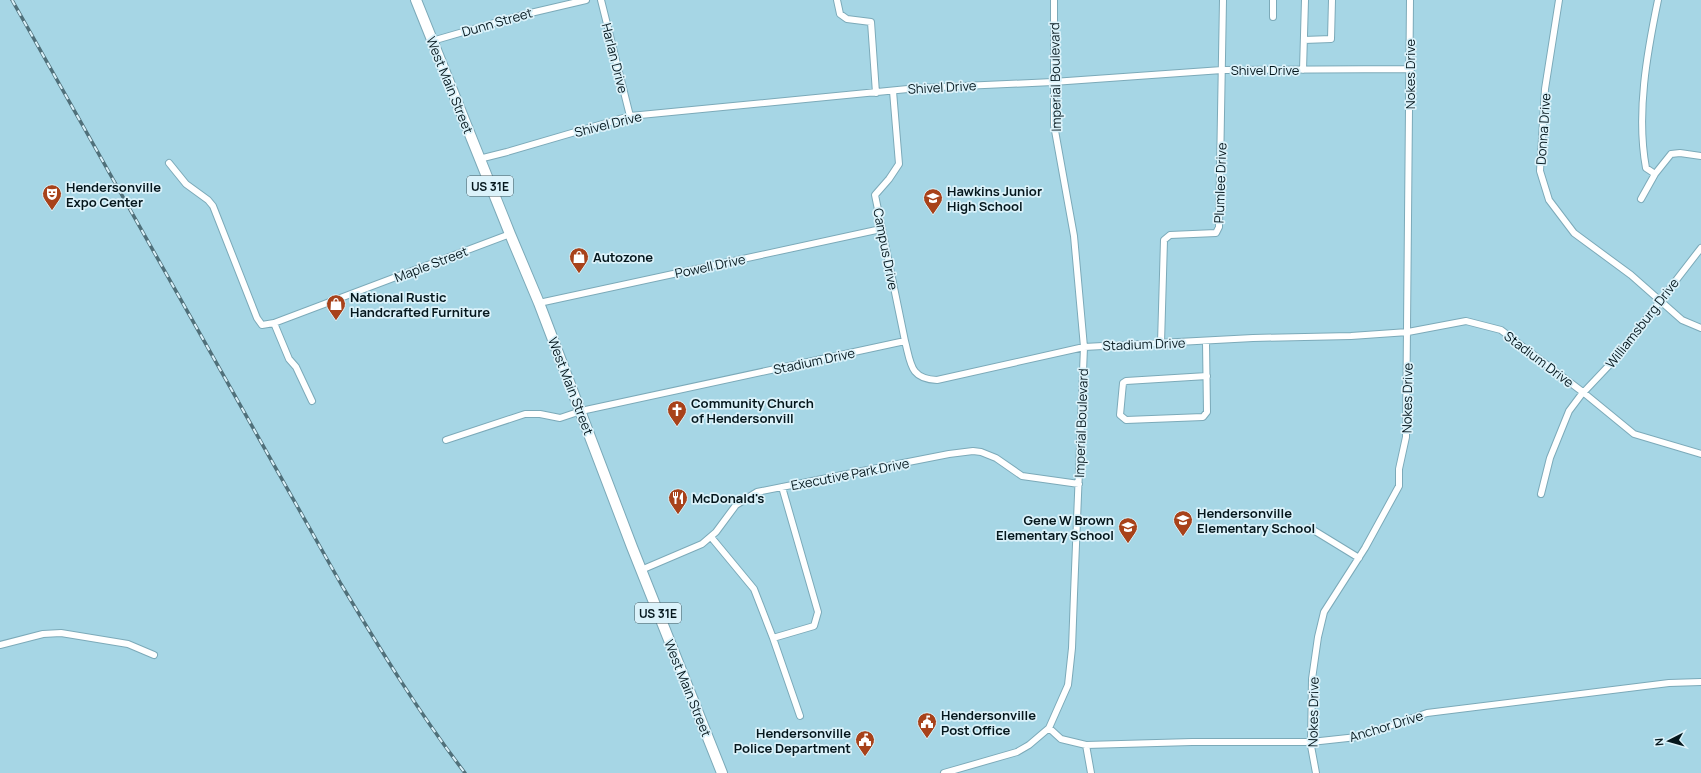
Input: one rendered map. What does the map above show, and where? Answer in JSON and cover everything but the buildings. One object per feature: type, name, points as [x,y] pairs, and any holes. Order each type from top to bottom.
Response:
[{"type":"main road","name":"West Main Street","points":[[416,0],[539,303],[641,570],[722,773]]},
{"type":"street","name":"Dunn Street","points":[[432,41],[522,15],[586,0]]},
{"type":"street","name":"Harlan Drive","points":[[600,0],[630,116]]},
{"type":"street","points":[[837,0],[840,14],[847,19],[870,22],[876,92]]},
{"type":"street","name":"Imperial Boulevard","points":[[944,773],[1017,752],[1049,728],[1068,685],[1072,648],[1084,347],[1074,236],[1054,125],[1054,0]]},
{"type":"street","name":"Plumlee Drive","points":[[1161,343],[1164,240],[1170,235],[1216,233],[1219,227],[1223,0]]},
{"type":"street","points":[[1273,0],[1273,17]]},
{"type":"street","points":[[1303,70],[1305,0]]},
{"type":"street","points":[[1304,40],[1331,39],[1332,0]]},
{"type":"street","name":"Nokes Drive","points":[[1316,773],[1311,742],[1312,679],[1318,637],[1324,612],[1359,558],[1399,486],[1399,469],[1406,438],[1410,0]]},
{"type":"street","name":"Donna Drive","points":[[1559,0],[1545,89],[1540,171],[1549,200],[1574,233],[1631,275],[1682,320],[1701,328]]},
{"type":"street","points":[[1655,174],[1646,168],[1643,151],[1643,113],[1649,43],[1658,0]]},
{"type":"street","name":"Shivel Drive","points":[[480,159],[630,116],[876,92],[918,88],[1053,82],[1222,70],[1410,69]]},
{"type":"street","name":"Campus Drive","points":[[893,91],[899,164],[875,195],[905,341]]},
{"type":"street","points":[[1641,199],[1655,174],[1671,154],[1680,152],[1701,156]]},
{"type":"street","name":"Maple Street","points":[[169,163],[186,184],[208,200],[213,206],[257,318],[262,325],[274,323],[510,234]]},
{"type":"street","name":"Powell Drive","points":[[539,303],[881,229]]},
{"type":"street","name":"Williamsburg Drive","points":[[1541,494],[1550,458],[1569,411],[1616,358],[1701,248]]},
{"type":"street","name":"Stadium Drive","points":[[446,440],[525,414],[540,414],[560,418],[581,411],[905,341],[915,372],[920,377],[927,380],[937,380],[1084,347],[1206,342],[1253,338],[1351,336],[1408,332],[1466,321],[1501,330],[1634,434],[1701,454]]},
{"type":"street","points":[[274,323],[289,359],[296,367],[312,401]]},
{"type":"street","points":[[1206,342],[1207,376],[1207,412],[1203,417],[1126,420],[1120,415],[1123,384],[1126,380],[1207,376]]},
{"type":"street","name":"Executive Park Drive","points":[[641,570],[702,544],[716,532],[736,505],[757,492],[782,487],[967,451],[981,452],[996,458],[1022,476],[1078,484]]},
{"type":"street","points":[[773,638],[814,626],[818,612],[782,487]]},
{"type":"street","points":[[1310,528],[1359,558]]},
{"type":"street","points":[[711,537],[754,589],[800,716]]},
{"type":"street","points":[[0,645],[43,634],[61,633],[128,644],[154,655]]},
{"type":"street","name":"Anchor Drive","points":[[1049,728],[1061,739],[1086,745],[1192,742],[1311,742],[1357,738],[1428,713],[1669,683],[1701,682]]},
{"type":"street","points":[[1086,745],[1091,773]]},
{"type":"railway","points":[[12,0],[341,584],[385,657],[465,773]]},
{"type":"place","name":"Hendersonville Expo Center","points":[[52,211]]},
{"type":"place","name":"Hawkins Junior High School","points":[[933,215]]},
{"type":"place","name":"Autozone","points":[[579,274]]},
{"type":"place","name":"National Rustic Handcrafted Furniture","points":[[336,321]]},
{"type":"place","name":"Community Church of Hendersonvill","points":[[677,427]]},
{"type":"place","name":"McDonald's","points":[[678,515]]},
{"type":"place","name":"Hendersonville Elementary School","points":[[1183,537]]},
{"type":"place","name":"Gene W Brown Elementary School","points":[[1128,544]]},
{"type":"place","name":"Hendersonville Post Office","points":[[927,739]]},
{"type":"place","name":"Hendersonville Police Department","points":[[865,757]]}]
